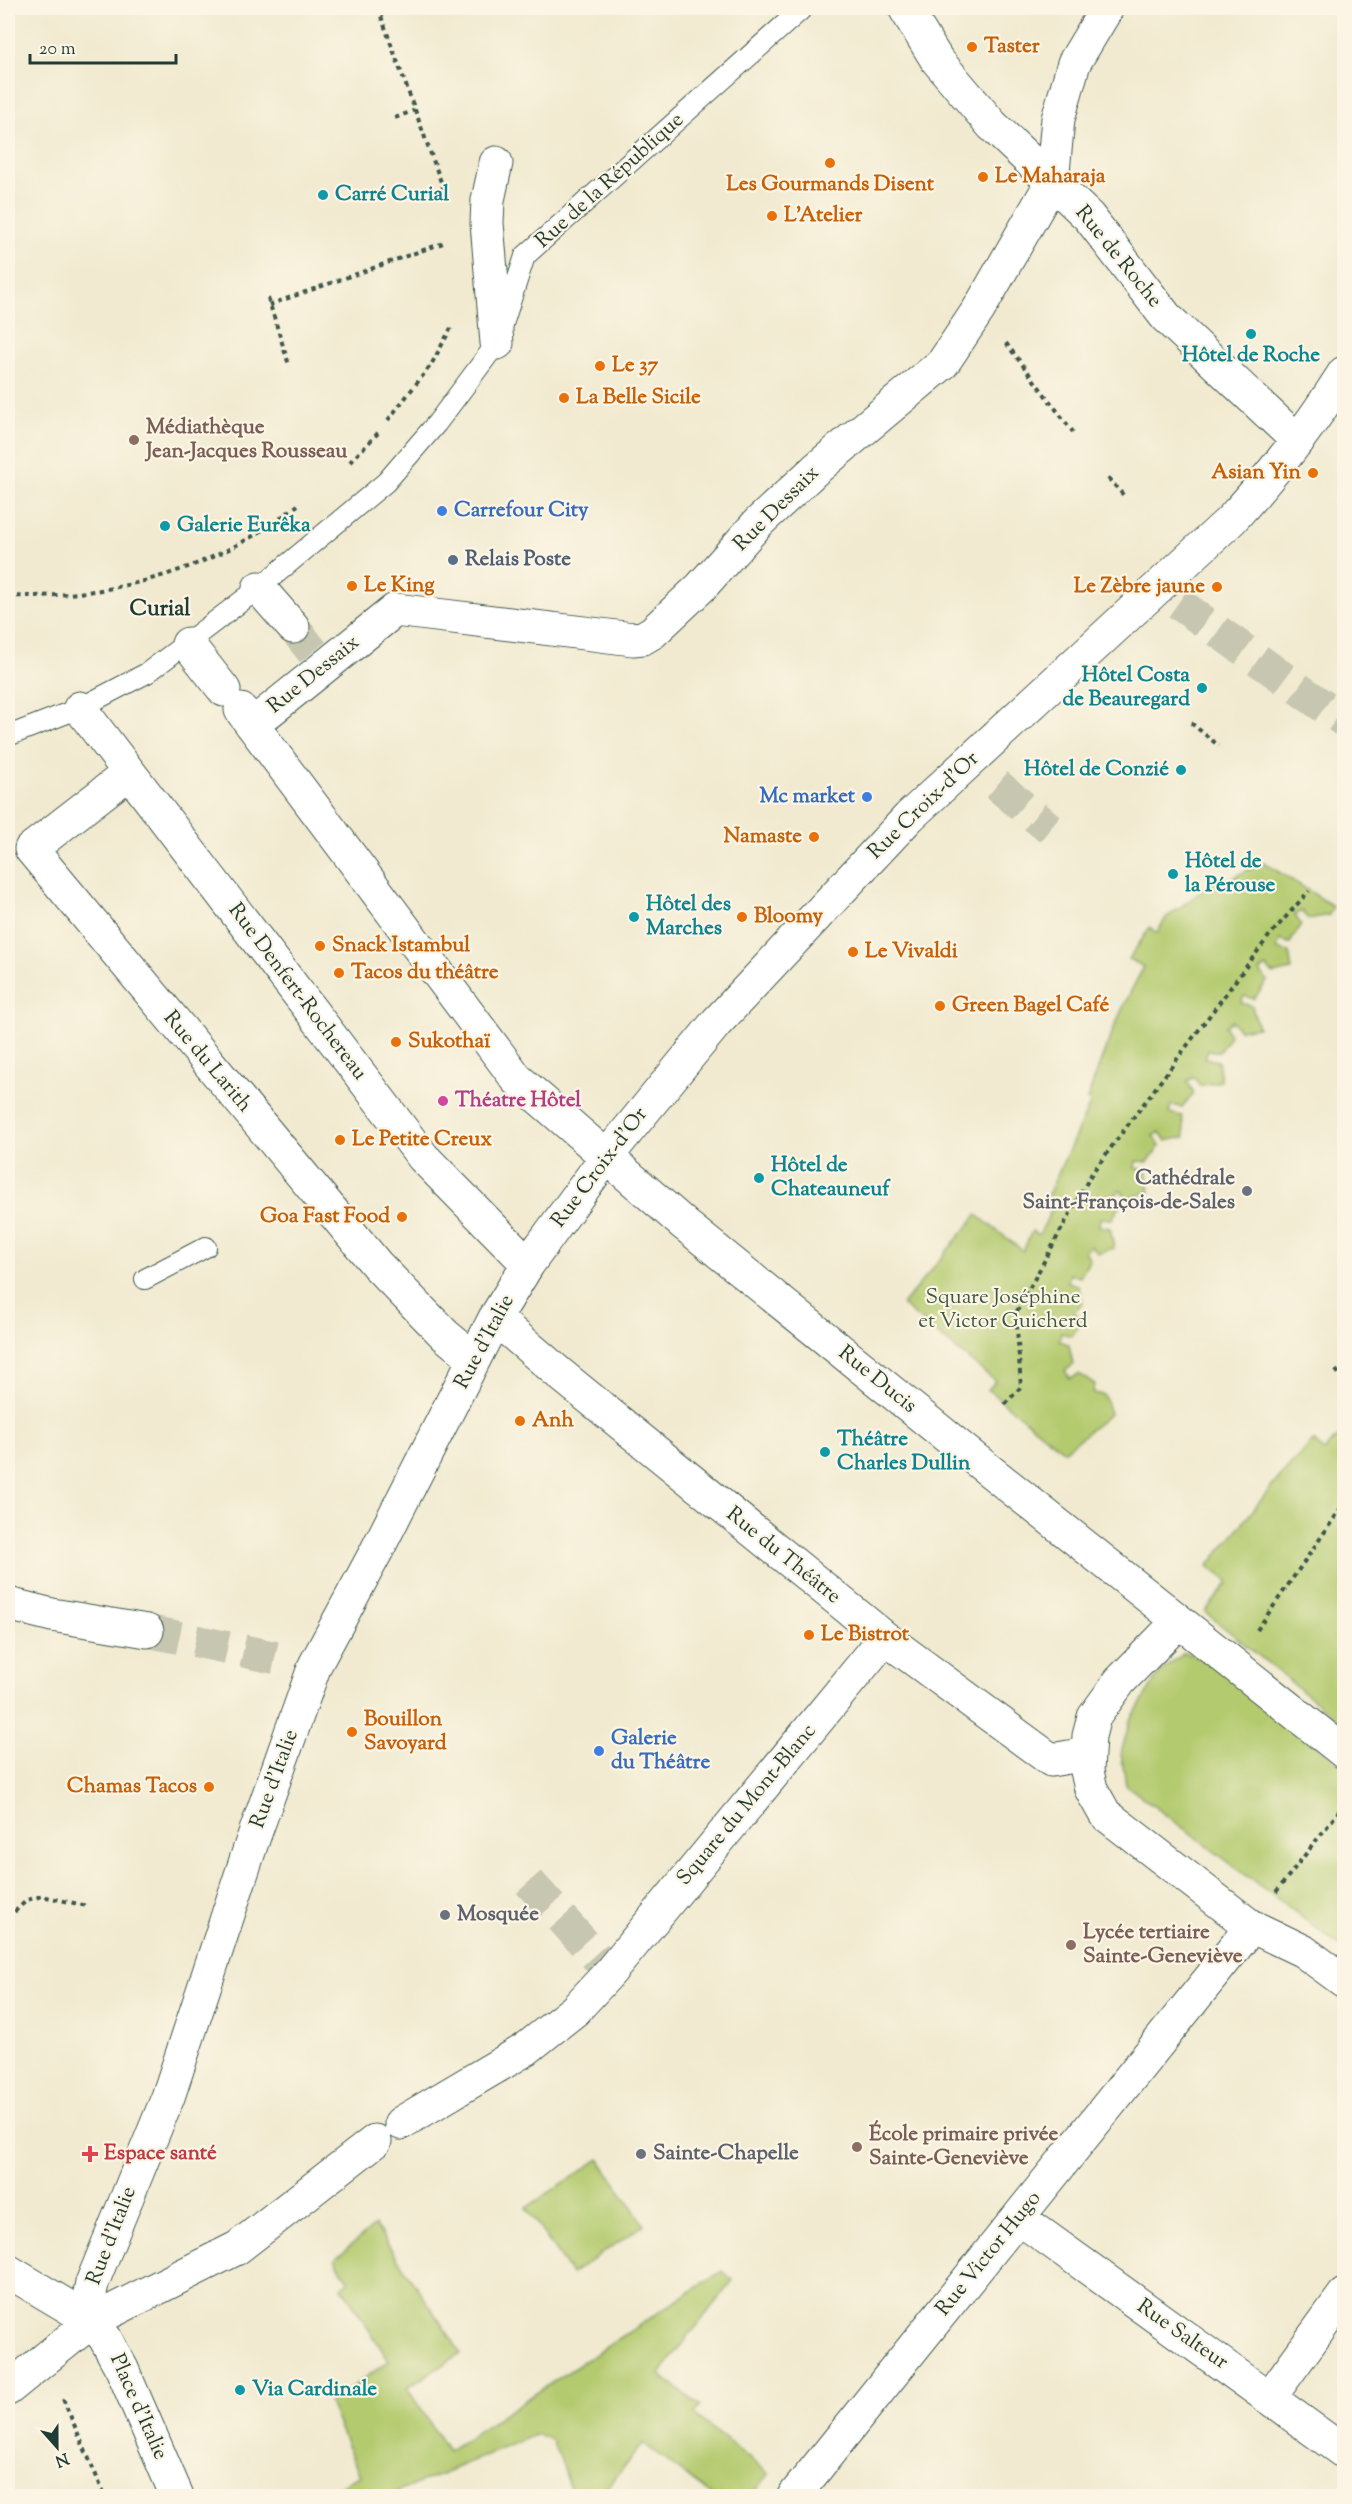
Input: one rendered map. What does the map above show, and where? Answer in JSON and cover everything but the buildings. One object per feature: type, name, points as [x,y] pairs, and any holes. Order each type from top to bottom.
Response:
[{"type":"street","name":"Rue de Roche","points":[[905,8],[937,60],[993,125],[1089,217],[1166,317],[1298,441]]},
{"type":"street","name":"Rue Dessaix","points":[[239,708],[395,610],[633,639],[643,638],[653,632],[700,587],[759,522],[816,469],[943,363],[979,309],[1052,182],[1058,119],[1074,63],[1107,8]]},
{"type":"street","points":[[496,163],[488,200],[487,223],[497,343]]},
{"type":"street","name":"Rue Croix-d'Or","points":[[528,1264],[607,1156],[716,1023],[909,817],[1184,566],[1264,484],[1298,441],[1344,373]]},
{"type":"street","points":[[260,588],[293,627]]},
{"type":"street","name":"Rue Dessaix","points":[[188,644],[239,708],[517,1079],[607,1156]]},
{"type":"street","name":"Rue Denfert-Rochereau","points":[[80,708],[423,1157],[528,1264]]},
{"type":"street","name":"Rue du Larith","points":[[129,773],[31,849],[313,1198],[446,1335],[474,1359]]},
{"type":"street","name":"Rue Ducis","points":[[607,1156],[702,1239],[1344,1752]]},
{"type":"street","name":"Rue d'Italie","points":[[92,2321],[90,2294],[92,2283],[168,2097],[251,1845],[301,1662],[376,1552],[495,1318],[528,1264]]},
{"type":"street","name":"Rue du Théâtre","points":[[495,1318],[560,1374],[885,1638],[1051,1760],[1087,1754]]},
{"type":"street","points":[[8,1604],[52,1615],[147,1631]]},
{"type":"street","points":[[1179,1622],[1120,1680],[1094,1717],[1087,1754],[1091,1789],[1105,1814],[1250,1925],[1303,1951],[1344,1981]]},
{"type":"street","name":"Square du Mont-Blanc","points":[[8,2389],[92,2321],[237,2248],[388,2132],[534,2044],[575,2010],[605,1967],[885,1638]]},
{"type":"street","name":"Rue Victor Hugo","points":[[794,2496],[1019,2218],[1250,1925]]},
{"type":"street","name":"Rue Salteur","points":[[1019,2218],[1344,2452]]},
{"type":"street","points":[[8,2271],[92,2321]]},
{"type":"street","points":[[1270,2397],[1344,2295]]},
{"type":"street","name":"Place d'Italie","points":[[92,2321],[114,2352],[177,2496]]},
{"type":"lane","name":"Rue de la République","points":[[8,736],[80,708],[147,673],[260,588],[386,482],[437,423],[497,343],[525,256],[803,8]]},
{"type":"lane","points":[[145,1279],[206,1246]]},
{"type":"path","points":[[378,8],[449,203]]},
{"type":"path","points":[[395,118],[415,110]]},
{"type":"path","points":[[269,305],[450,241]]},
{"type":"path","points":[[268,298],[289,365]]},
{"type":"path","points":[[979,309],[1073,432]]},
{"type":"path","points":[[343,469],[384,426],[424,374],[454,324]]},
{"type":"path","points":[[1108,478],[1126,498]]},
{"type":"path","points":[[8,596],[80,594],[135,585],[195,563],[252,536],[300,504]]},
{"type":"path","points":[[1191,723],[1219,746]]},
{"type":"path","points":[[1005,1404],[1021,1387],[1016,1313],[1092,1173],[1269,936],[1309,891]]},
{"type":"path","points":[[1336,1370],[1344,1381]]},
{"type":"path","points":[[1233,1661],[1298,1573],[1344,1504]]},
{"type":"path","points":[[1250,1925],[1344,1805]]},
{"type":"path","points":[[8,1918],[27,1900],[42,1896],[87,1906]]},
{"type":"path","points":[[49,2356],[51,2371],[105,2496]]},
{"type":"green space","name":"Square Joséphine et Victor Guicherd","points":[[1263,862],[1333,906],[1329,915],[1308,919],[1302,911],[1295,915],[1301,925],[1290,943],[1280,940],[1277,949],[1289,952],[1292,970],[1273,974],[1266,967],[1260,971],[1267,981],[1254,999],[1244,996],[1241,1003],[1252,1006],[1258,1027],[1239,1030],[1232,1021],[1225,1026],[1230,1036],[1219,1052],[1208,1050],[1205,1058],[1218,1061],[1221,1081],[1200,1086],[1194,1077],[1187,1081],[1194,1093],[1182,1107],[1171,1105],[1169,1113],[1182,1116],[1185,1137],[1166,1141],[1160,1132],[1153,1136],[1160,1146],[1148,1162],[1136,1161],[1135,1168],[1146,1170],[1150,1192],[1128,1198],[1120,1190],[1115,1196],[1121,1204],[1112,1219],[1100,1218],[1099,1226],[1110,1228],[1114,1248],[1098,1253],[1091,1246],[1085,1251],[1090,1259],[1080,1277],[1070,1274],[1068,1282],[1078,1285],[1083,1303],[1074,1311],[1082,1321],[1072,1336],[1061,1333],[1059,1340],[1069,1345],[1073,1365],[1065,1371],[1070,1378],[1079,1374],[1095,1384],[1093,1393],[1104,1395],[1110,1414],[1064,1451],[988,1390],[995,1381],[902,1305],[977,1215],[1023,1251],[1032,1231],[1039,1235],[1054,1205],[1046,1199],[1091,1102],[1087,1100],[1112,1032],[1144,967],[1129,959],[1150,927],[1157,933],[1166,918],[1222,876],[1227,881]]},
{"type":"green space","points":[[1344,1432],[1344,1725],[1205,1612],[1229,1582],[1208,1566],[1278,1479],[1313,1441],[1323,1451]]},
{"type":"green space","points":[[1184,1653],[1207,1658],[1344,1767],[1344,1949],[1126,1785],[1121,1753],[1130,1721],[1161,1671]]},
{"type":"green space","points":[[599,2159],[644,2225],[571,2274],[526,2208]]},
{"type":"green space","points":[[375,2225],[461,2353],[407,2388],[448,2451],[722,2271],[733,2280],[659,2374],[700,2406],[694,2414],[769,2474],[752,2496],[713,2496],[643,2443],[601,2496],[574,2496],[552,2440],[537,2434],[388,2496],[346,2496],[341,2485],[360,2476],[329,2403],[389,2361],[342,2287],[349,2282],[335,2259]]},
{"type":"tunnel","points":[[1178,603],[1344,721]]},
{"type":"tunnel","points":[[293,627],[313,652]]},
{"type":"tunnel","points":[[997,785],[1050,829]]},
{"type":"tunnel","points":[[147,1631],[287,1660]]},
{"type":"tunnel","points":[[529,1882],[601,1962]]},
{"type":"place","name":"Taster","points":[[972,47]]},
{"type":"place","name":"Les Gourmands Disent","points":[[830,163]]},
{"type":"place","name":"Le Maharaja","points":[[983,177]]},
{"type":"place","name":"Carré Curial","points":[[323,195]]},
{"type":"place","name":"L'Atelier","points":[[772,216]]},
{"type":"place","name":"Hôtel de Roche","points":[[1251,334]]},
{"type":"place","name":"Le 37","points":[[600,366]]},
{"type":"place","name":"La Belle Sicile","points":[[564,398]]},
{"type":"place","name":"Médiathèque Jean-Jacques Rousseau","points":[[134,440]]},
{"type":"place","name":"Asian Yin","points":[[1313,473]]},
{"type":"place","name":"Carrefour City","points":[[442,511]]},
{"type":"place","name":"Galerie Eurêka","points":[[165,526]]},
{"type":"place","name":"Relais Poste","points":[[453,560]]},
{"type":"place","name":"Le King","points":[[352,586]]},
{"type":"place","name":"Le Zèbre jaune","points":[[1217,587]]},
{"type":"place","name":"Hôtel Costa de Beauregard","points":[[1202,688]]},
{"type":"place","name":"Hôtel de Conzié","points":[[1181,770]]},
{"type":"place","name":"Mc market","points":[[867,797]]},
{"type":"place","name":"Namaste","points":[[814,837]]},
{"type":"place","name":"Hôtel de la Pérouse","points":[[1173,874]]},
{"type":"place","name":"Hôtel des Marches","points":[[634,917]]},
{"type":"place","name":"Bloomy","points":[[742,917]]},
{"type":"place","name":"Snack Istambul","points":[[320,946]]},
{"type":"place","name":"Le Vivaldi","points":[[853,952]]},
{"type":"place","name":"Tacos du théâtre","points":[[339,973]]},
{"type":"place","name":"Green Bagel Café","points":[[940,1006]]},
{"type":"place","name":"Sukothaï","points":[[396,1042]]},
{"type":"place","name":"Théatre Hôtel","points":[[443,1101]]},
{"type":"place","name":"Le Petite Creux","points":[[340,1140]]},
{"type":"place","name":"Hôtel de Chateauneuf","points":[[759,1178]]},
{"type":"place","name":"Cathédrale Saint-François-de-Sales","points":[[1247,1191]]},
{"type":"place","name":"Goa Fast Food","points":[[402,1217]]},
{"type":"place","name":"Anh","points":[[520,1421]]},
{"type":"place","name":"Théâtre Charles Dullin","points":[[825,1452]]},
{"type":"place","name":"Le Bistrot","points":[[809,1635]]},
{"type":"place","name":"Bouillon Savoyard","points":[[352,1732]]},
{"type":"place","name":"Galerie du Théâtre","points":[[599,1751]]},
{"type":"place","name":"Chamas Tacos","points":[[209,1787]]},
{"type":"place","name":"Mosquée","points":[[445,1915]]},
{"type":"place","name":"Lycée tertiaire Sainte-Geneviève","points":[[1071,1945]]},
{"type":"place","name":"École primaire privée Sainte-Geneviève","points":[[857,2147]]},
{"type":"place","name":"Espace santé","points":[[90,2154]]},
{"type":"place","name":"Sainte-Chapelle","points":[[641,2154]]},
{"type":"place","name":"Via Cardinale","points":[[240,2390]]},
{"type":"district","name":"Curial","points":[[160,610]]}]
